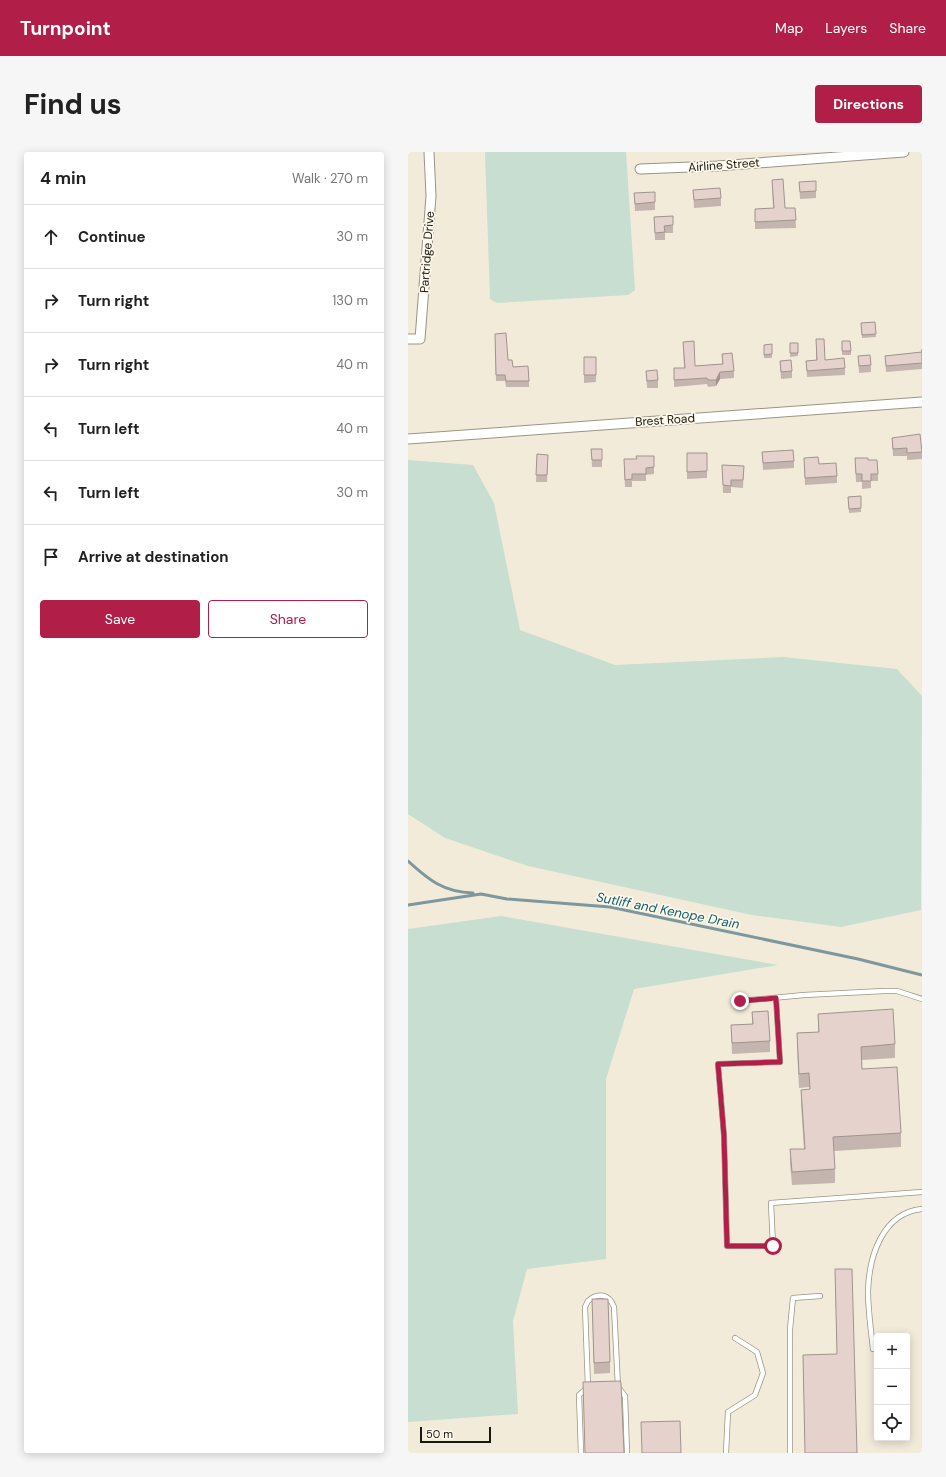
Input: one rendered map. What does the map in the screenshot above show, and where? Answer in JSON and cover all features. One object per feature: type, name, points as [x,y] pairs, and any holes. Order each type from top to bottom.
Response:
[{"type":"street","name":"Partridge Drive","points":[[408,339],[420,339],[431,196],[429,152]]},
{"type":"street","name":"Airline Street","points":[[640,169],[717,166],[904,152]]},
{"type":"street","name":"Brest Road","points":[[408,439],[922,402]]},
{"type":"lane","points":[[740,1001],[804,995],[897,991],[922,999]]},
{"type":"lane","points":[[776,998],[780,1062],[718,1064],[724,1136],[727,1246],[773,1246],[771,1203],[922,1192]]},
{"type":"lane","points":[[873,1349],[868,1290],[875,1248],[886,1229],[898,1218],[915,1210],[922,1209]]},
{"type":"lane","points":[[588,1387],[585,1307],[588,1301],[599,1295],[606,1296],[614,1307],[618,1387],[625,1396],[627,1453]]},
{"type":"lane","points":[[790,1453],[790,1329],[793,1298],[820,1296]]},
{"type":"lane","points":[[726,1453],[728,1412],[755,1395],[762,1373],[757,1352],[735,1338]]},
{"type":"lane","points":[[581,1453],[579,1395],[588,1387],[596,1387]]},
{"type":"lane","points":[[610,1387],[618,1387]]},
{"type":"green space","points":[[485,152],[626,152],[635,290],[628,295],[497,303],[490,299]]},
{"type":"green space","points":[[408,460],[473,465],[494,503],[520,630],[615,665],[783,657],[897,669],[922,696],[921,910],[841,927],[752,915],[528,866],[445,838],[408,814]]},
{"type":"green space","points":[[501,916],[778,965],[634,989],[606,1079],[606,1259],[527,1269],[513,1321],[518,1414],[408,1422],[408,929]]},
{"type":"building","points":[[783,179],[785,208],[795,208],[796,220],[755,222],[755,209],[774,208],[772,180]]},
{"type":"building","points":[[816,181],[816,191],[800,192],[799,182]]},
{"type":"building","points":[[720,188],[721,198],[694,200],[693,190]]},
{"type":"building","points":[[655,192],[655,202],[635,204],[634,193]]},
{"type":"building","points":[[673,216],[673,225],[664,226],[665,232],[655,233],[654,217]]},
{"type":"building","points":[[875,322],[876,334],[862,335],[861,323]]},
{"type":"building","points":[[506,333],[508,360],[512,360],[513,367],[528,366],[529,381],[506,381],[505,375],[496,375],[495,334]]},
{"type":"building","points":[[816,339],[824,339],[825,360],[844,358],[845,368],[807,371],[806,361],[817,360]]},
{"type":"building","points":[[694,341],[695,366],[723,364],[722,354],[732,353],[734,371],[720,372],[716,380],[708,380],[707,378],[674,380],[674,368],[685,368],[683,342]]},
{"type":"building","points":[[842,341],[850,341],[851,351],[842,351]]},
{"type":"building","points":[[790,343],[798,343],[798,353],[790,353]]},
{"type":"building","points":[[772,344],[772,354],[764,355],[764,345]]},
{"type":"building","points":[[922,352],[922,363],[886,366],[885,356]]},
{"type":"building","points":[[870,355],[871,365],[859,366],[858,356]]},
{"type":"building","points":[[584,357],[596,357],[596,375],[584,375]]},
{"type":"building","points":[[791,360],[792,371],[781,372],[780,361]]},
{"type":"building","points":[[657,370],[658,380],[647,381],[646,371]]},
{"type":"building","points":[[920,434],[922,452],[907,453],[907,448],[893,449],[892,438]]},
{"type":"building","points":[[591,449],[602,449],[602,460],[592,460]]},
{"type":"building","points":[[793,450],[794,461],[763,463],[762,452]]},
{"type":"building","points":[[687,453],[707,453],[707,471],[687,472]]},
{"type":"building","points":[[537,454],[548,455],[547,475],[536,475]]},
{"type":"building","points":[[636,456],[654,456],[654,467],[646,468],[646,474],[632,474],[632,479],[625,480],[624,459],[637,459]]},
{"type":"building","points":[[818,457],[819,464],[836,463],[837,476],[805,478],[804,458]]},
{"type":"building","points":[[855,458],[877,460],[878,474],[871,474],[871,481],[862,481],[862,474],[856,474]]},
{"type":"building","points":[[722,465],[744,466],[743,480],[731,480],[731,486],[723,485]]},
{"type":"building","points":[[861,496],[861,508],[849,509],[848,497]]},
{"type":"building","points":[[893,1009],[895,1044],[861,1047],[862,1069],[897,1067],[901,1133],[833,1137],[835,1169],[792,1172],[790,1149],[805,1149],[801,1090],[810,1089],[809,1073],[799,1074],[797,1033],[819,1032],[818,1014]]},
{"type":"building","points":[[768,1011],[770,1041],[732,1043],[731,1025],[753,1024],[752,1012]]},
{"type":"building","points":[[835,1269],[852,1269],[857,1453],[805,1453],[803,1355],[837,1354]]},
{"type":"building","points":[[592,1299],[608,1299],[610,1362],[594,1363]]},
{"type":"building","points":[[620,1381],[624,1453],[585,1453],[583,1382]]},
{"type":"building","points":[[680,1421],[681,1453],[642,1453],[641,1422]]},
{"type":"waterway","points":[[408,861],[437,884],[453,890],[473,893]]},
{"type":"waterway","name":"Sutliff and Kenope Drain","points":[[408,905],[481,894],[507,899],[610,907],[858,959],[922,975]]},
{"type":"route","points":[[740,1001],[776,998],[780,1062],[718,1064],[724,1136],[727,1246],[773,1246]]}]
